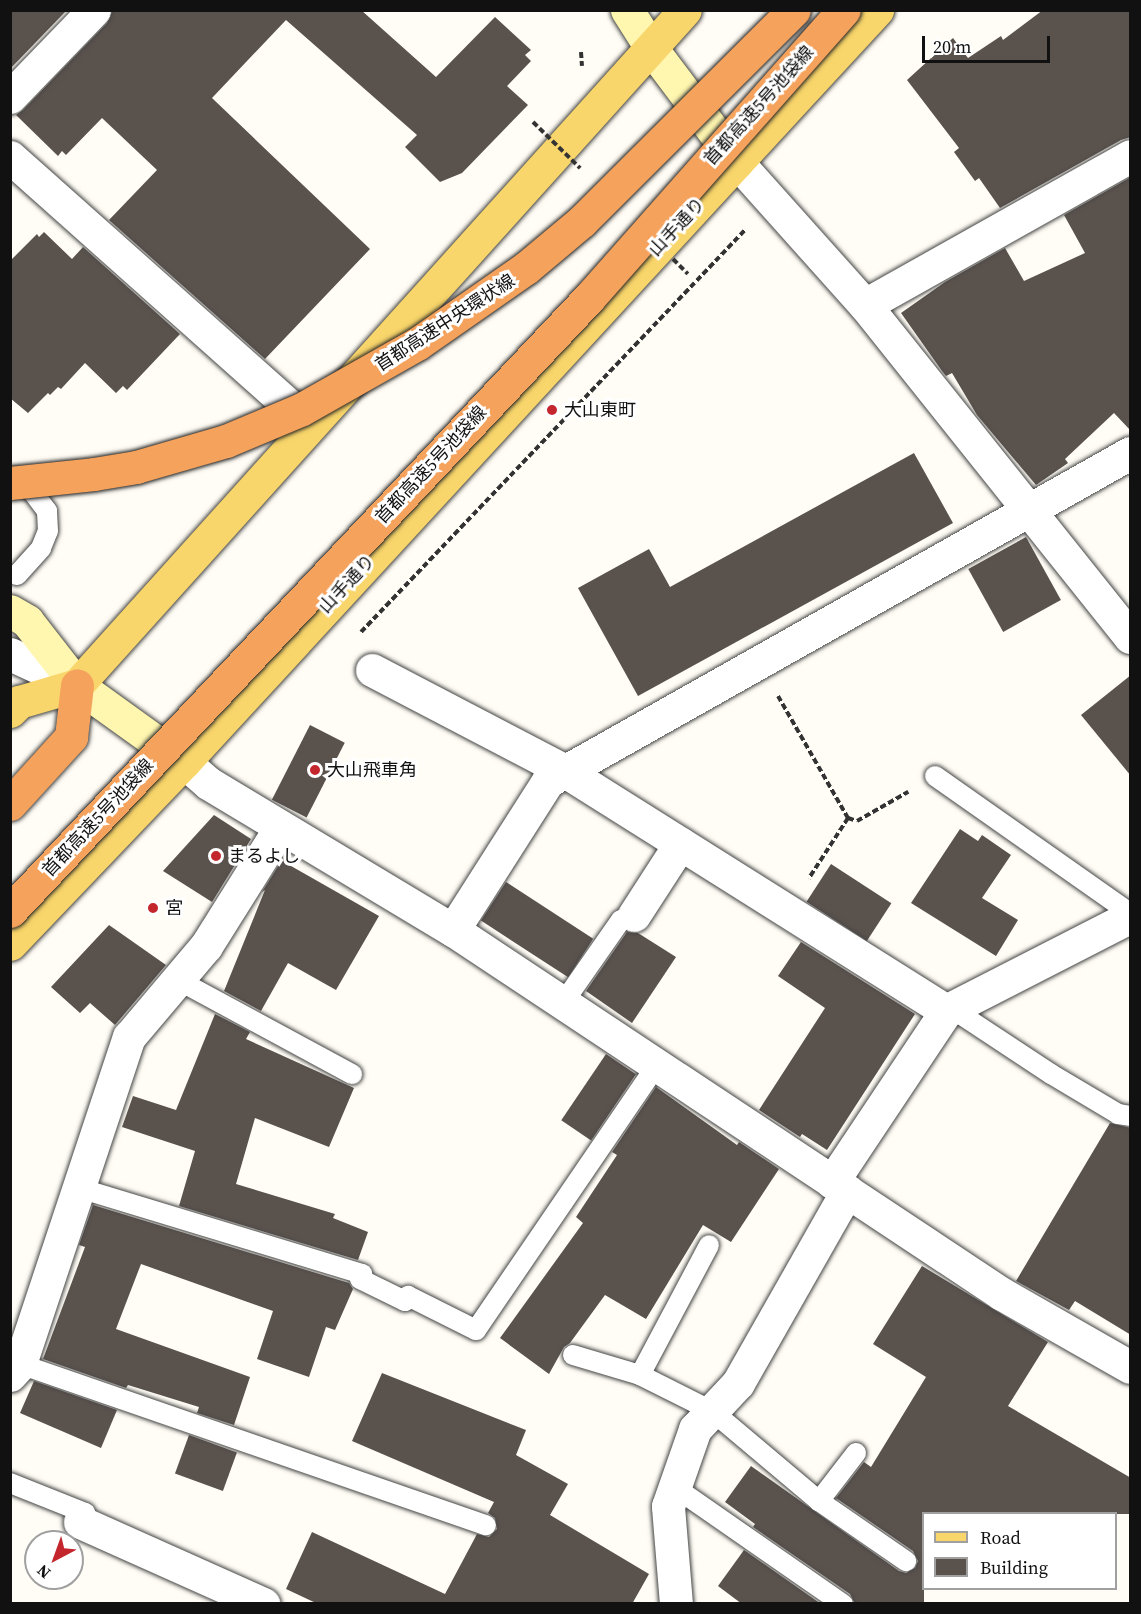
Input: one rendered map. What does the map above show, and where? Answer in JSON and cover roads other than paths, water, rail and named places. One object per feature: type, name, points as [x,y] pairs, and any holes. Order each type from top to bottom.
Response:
[{"type":"highway","name":"首都高速中央環状線","points":[[10,473],[92,465],[178,446],[221,432],[297,400],[411,335],[518,260],[572,212],[775,10]]},
{"type":"highway","name":"首都高速中央環状線","points":[[10,483],[136,467],[226,441],[302,409],[417,344],[517,275],[582,221],[794,10]]},
{"type":"highway","name":"首都高速5号池袋線","points":[[10,895],[582,293],[825,10]]},
{"type":"highway","name":"首都高速5号池袋線","points":[[10,911],[588,299],[844,10]]},
{"type":"highway","points":[[10,804],[71,737],[77,684]]},
{"type":"main road","points":[[10,711],[19,702],[77,684],[685,10]]},
{"type":"main road","name":"山手通り","points":[[10,944],[184,762],[877,10]]},
{"type":"street","points":[[10,97],[94,10]]},
{"type":"street","points":[[627,10],[651,48],[737,162],[865,305],[1131,637]]},
{"type":"street","points":[[865,305],[1131,156]]},
{"type":"street","points":[[15,170],[310,424]]},
{"type":"street","points":[[453,930],[548,781],[1131,453]]},
{"type":"street","points":[[10,611],[27,621],[77,684]]},
{"type":"street","points":[[10,654],[77,684],[184,762],[208,783],[453,930],[1002,1294],[1131,1367]]},
{"type":"street","points":[[372,670],[565,771],[788,912],[949,1010]]},
{"type":"street","points":[[15,1369],[129,1037],[207,945],[280,828]]},
{"type":"street","points":[[634,915],[680,844]]},
{"type":"street","points":[[676,1604],[668,1506],[695,1429],[738,1383],[839,1187],[949,1010],[1131,917]]},
{"type":"street","points":[[80,1522],[263,1604]]},
{"type":"lane","points":[[10,473],[32,491],[47,511],[48,531],[41,548],[17,575]]},
{"type":"lane","points":[[935,776],[1131,913]]},
{"type":"lane","points":[[563,1003],[621,920],[634,915]]},
{"type":"lane","points":[[178,980],[352,1074]]},
{"type":"lane","points":[[949,1010],[1118,1114],[1131,1116]]},
{"type":"lane","points":[[79,1188],[362,1274],[360,1279],[378,1288],[405,1301],[408,1296],[476,1330],[657,1065]]},
{"type":"lane","points":[[640,1375],[708,1245]]},
{"type":"lane","points":[[573,1355],[640,1375],[712,1411],[819,1501],[906,1561]]},
{"type":"lane","points":[[15,1369],[486,1525]]},
{"type":"lane","points":[[819,1501],[856,1453]]},
{"type":"lane","points":[[10,1483],[85,1513],[80,1522]]},
{"type":"lane","points":[[674,1486],[843,1604]]},
{"type":"place","name":"大山東町","points":[[552,410]]},
{"type":"place","name":"大山飛車角","points":[[315,770]]},
{"type":"place","name":"まるよし","points":[[216,856]]},
{"type":"place","name":"宮","points":[[153,908]]}]
